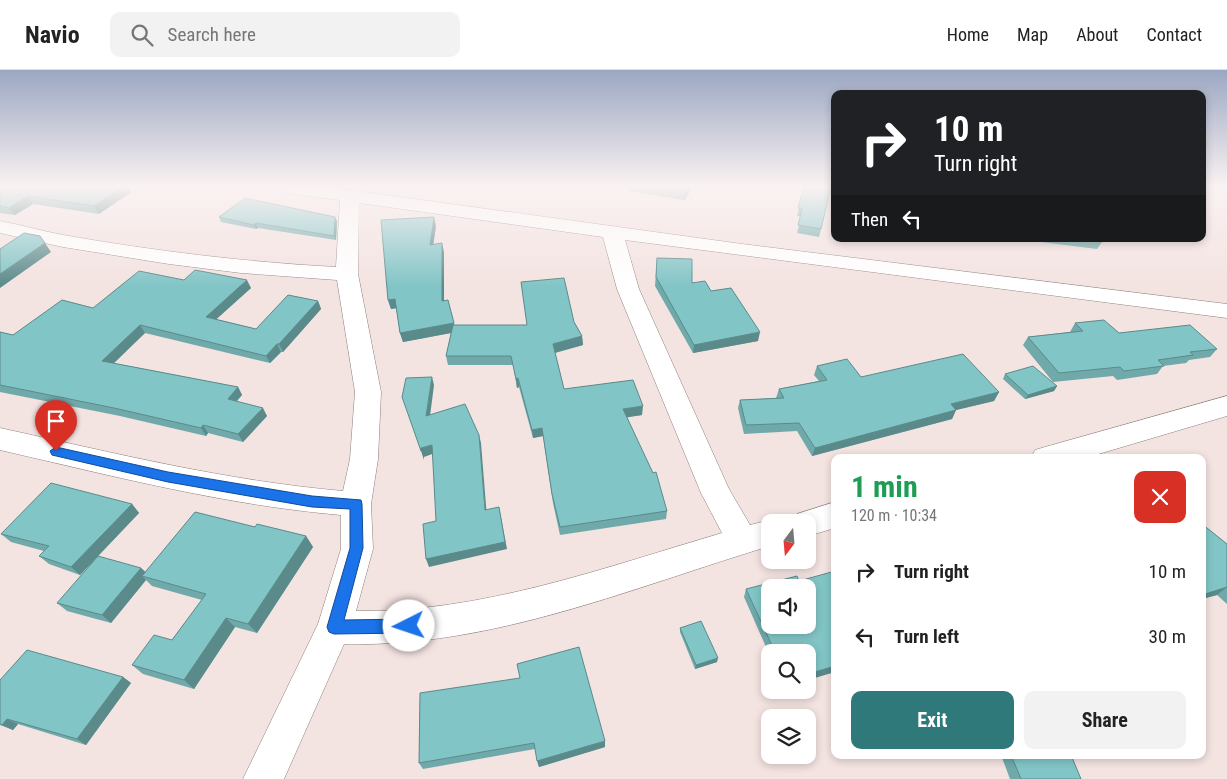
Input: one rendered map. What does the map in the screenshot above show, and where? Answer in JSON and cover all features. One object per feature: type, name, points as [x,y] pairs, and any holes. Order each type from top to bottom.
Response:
[{"type":"street","points":[[264,779],[334,627],[357,548],[356,504],[364,458],[368,392],[348,274],[349,220]]},
{"type":"street","points":[[525,220],[1227,311]]},
{"type":"street","points":[[0,227],[62,240],[142,253],[270,269],[348,274]]},
{"type":"street","points":[[334,627],[391,628],[428,625],[486,615],[756,537],[716,493],[628,289],[612,232]]},
{"type":"street","points":[[1059,454],[1227,406]]},
{"type":"street","points":[[0,439],[168,477],[312,501],[356,504]]},
{"type":"street","points":[[816,521],[831,516]]},
{"type":"building","points":[[233,220],[335,220],[334,236],[256,223],[254,225]]},
{"type":"building","points":[[381,220],[434,220],[430,245],[442,243],[442,301],[448,300],[454,323],[400,333],[395,299],[388,300]]},
{"type":"building","points":[[799,220],[823,220],[821,229],[798,225]]},
{"type":"building","points":[[24,233],[40,236],[45,243],[0,274],[0,249]]},
{"type":"building","points":[[657,258],[692,259],[692,283],[705,281],[711,291],[731,288],[760,332],[694,345],[656,277]]},
{"type":"building","points":[[195,270],[247,280],[206,317],[256,329],[288,295],[318,301],[266,356],[140,325],[102,361],[238,387],[228,399],[263,408],[238,434],[203,425],[201,428],[0,385],[0,332],[13,335],[62,300],[93,308],[139,271],[184,280]]},
{"type":"building","points":[[564,278],[574,322],[582,336],[553,344],[564,389],[633,380],[643,406],[623,409],[653,473],[656,472],[667,511],[560,527],[552,494],[542,428],[532,430],[511,356],[446,356],[453,325],[527,325],[521,282]]},
{"type":"building","points":[[1104,320],[1119,333],[1190,325],[1217,349],[1190,352],[1193,355],[1158,360],[1164,366],[1124,371],[1120,367],[1059,373],[1028,337],[1083,331],[1075,323]]},
{"type":"building","points":[[963,354],[999,392],[951,404],[956,410],[815,448],[799,423],[746,425],[740,400],[784,398],[779,389],[827,380],[817,366],[847,359],[861,377]]},
{"type":"building","points":[[1033,366],[1057,386],[1028,395],[1005,374]]},
{"type":"building","points":[[432,377],[426,416],[465,404],[479,435],[485,510],[499,507],[505,542],[426,559],[423,524],[436,521],[432,445],[421,448],[421,451],[402,397],[406,378]]},
{"type":"building","points":[[51,483],[132,504],[71,567],[39,556],[49,546],[1,534]]},
{"type":"building","points":[[195,512],[255,527],[257,524],[306,536],[248,624],[226,618],[184,680],[132,665],[154,635],[172,640],[206,594],[142,576]]},
{"type":"building","points":[[1206,527],[1227,544],[1227,587],[1206,594]]},
{"type":"building","points":[[98,556],[141,568],[102,615],[57,603]]},
{"type":"building","points":[[831,572],[831,667],[816,672],[816,644],[771,644],[767,634],[816,634],[816,579],[806,579]]},
{"type":"building","points":[[797,576],[798,579],[785,579]]},
{"type":"building","points":[[761,585],[761,622],[746,589]]},
{"type":"building","points":[[701,621],[718,658],[696,665],[680,628]]},
{"type":"building","points":[[579,647],[605,741],[537,761],[534,743],[419,763],[420,693],[520,678],[517,664]]},
{"type":"building","points":[[27,650],[123,677],[77,739],[7,719],[2,725],[0,724],[0,680]]},
{"type":"building","points":[[1013,759],[1073,759],[1081,779],[1021,779]]},
{"type":"route","points":[[56,451],[168,477],[269,495],[312,501],[356,504],[357,548],[334,627],[391,628],[409,626]]}]
